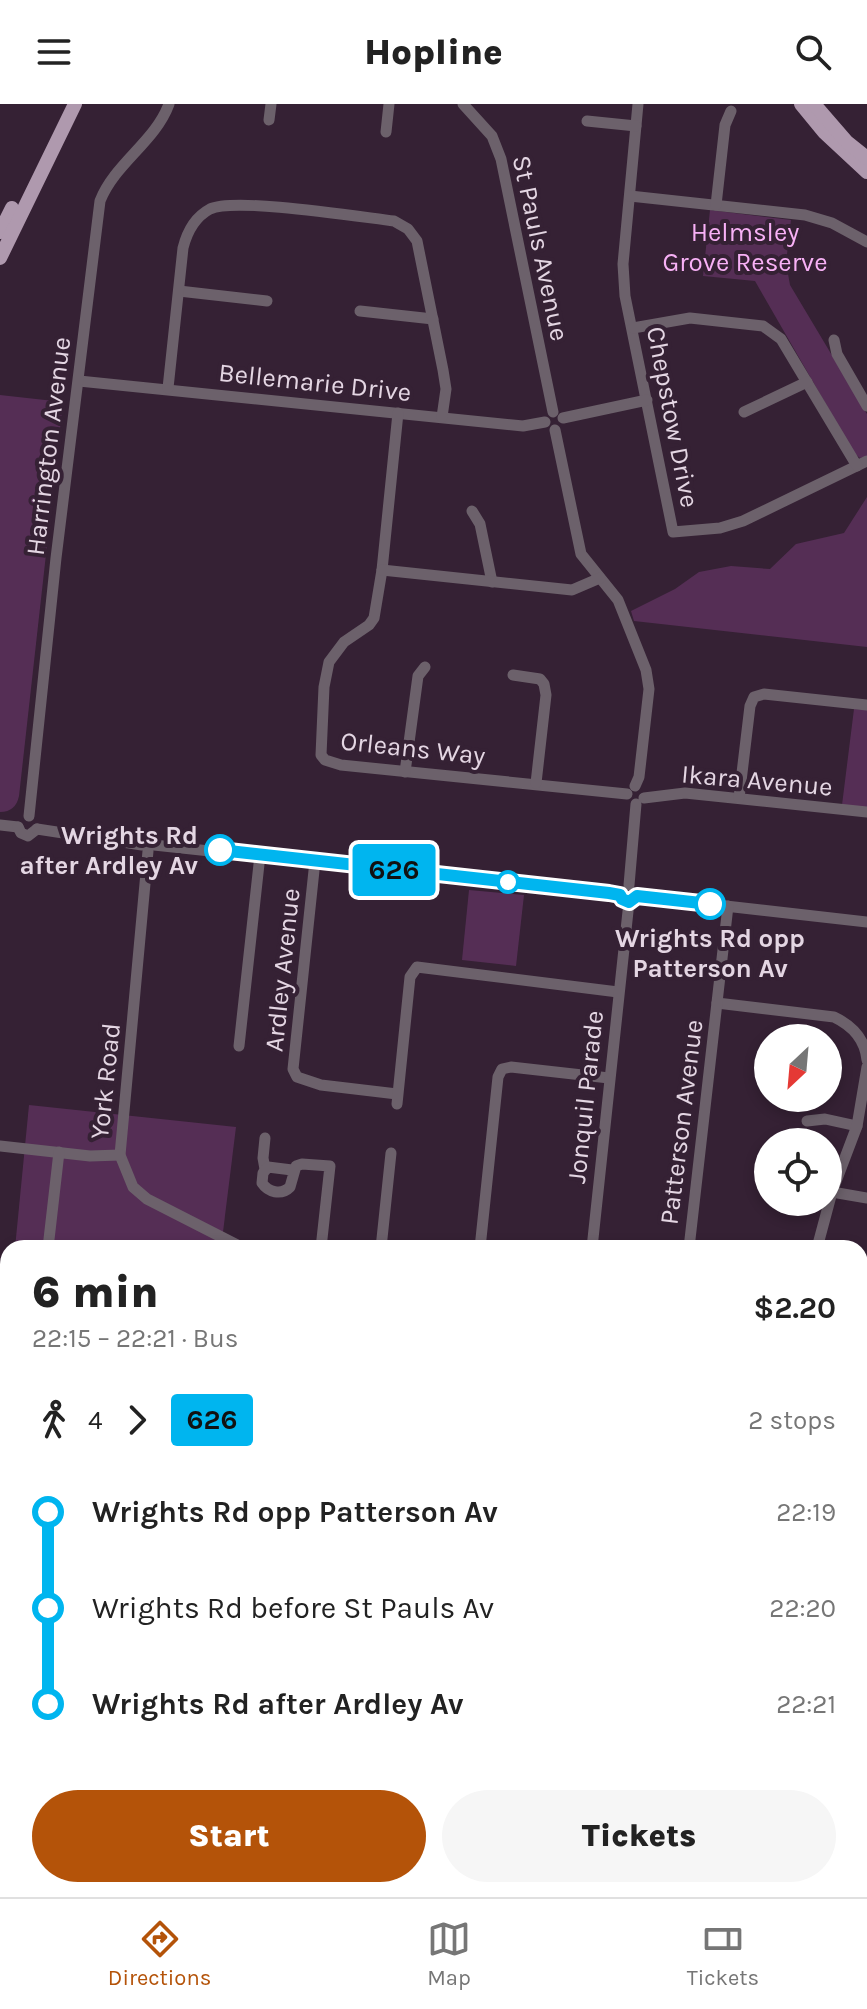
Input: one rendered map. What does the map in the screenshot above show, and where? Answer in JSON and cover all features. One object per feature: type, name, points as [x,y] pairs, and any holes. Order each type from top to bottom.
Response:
[{"type":"main road","points":[[0,232],[65,104]]},
{"type":"main road","points":[[0,258],[75,104]]},
{"type":"main road","points":[[801,104],[824,132],[867,172]]},
{"type":"main road","points":[[814,104],[847,142],[867,158]]},
{"type":"street","name":"Harrington Avenue","points":[[29,816],[56,558],[100,201],[107,183],[160,124],[169,104]]},
{"type":"street","points":[[269,120],[271,104]]},
{"type":"street","points":[[386,132],[389,104]]},
{"type":"street","name":"St Pauls Avenue","points":[[463,104],[492,136],[501,159],[577,542],[581,554],[618,600],[646,670],[649,689],[639,777],[631,790]]},
{"type":"street","name":"Chepstow Drive","points":[[638,104],[623,264],[625,296],[673,532],[720,528],[743,521],[862,464]]},
{"type":"street","points":[[716,205],[725,125],[731,111]]},
{"type":"street","points":[[587,121],[636,126]]},
{"type":"street","points":[[630,196],[805,215],[832,223],[867,242]]},
{"type":"street","points":[[168,388],[186,233],[210,209],[238,204],[394,221],[408,229],[417,241],[446,389],[442,417]]},
{"type":"street","points":[[179,291],[267,301]]},
{"type":"street","points":[[360,311],[433,319]]},
{"type":"street","points":[[633,328],[690,318],[763,326],[781,339],[862,464]]},
{"type":"street","points":[[834,340],[837,354],[867,406]]},
{"type":"street","name":"Bellemarie Drive","points":[[79,381],[523,426],[647,400]]},
{"type":"street","points":[[744,412],[807,382]]},
{"type":"street","name":"Orleans Way","points":[[398,413],[374,618],[344,642],[329,662],[324,687],[321,755],[325,760],[341,765],[631,790]]},
{"type":"street","points":[[472,511],[480,524],[492,582]]},
{"type":"street","points":[[382,570],[572,590],[600,578]]},
{"type":"street","points":[[405,772],[418,676],[425,667]]},
{"type":"street","points":[[513,675],[540,679],[544,684],[546,695],[536,783]]},
{"type":"street","points":[[739,798],[750,706],[754,697],[764,694],[867,705]]},
{"type":"street","points":[[629,897],[636,889],[629,885],[640,801],[629,801],[631,790]]},
{"type":"street","name":"Ikara Avenue","points":[[640,801],[685,793],[867,812]]},
{"type":"street","points":[[29,816],[36,821],[37,829],[28,836],[21,833],[18,827],[22,818],[29,816]]},
{"type":"street","points":[[0,825],[18,827]]},
{"type":"street","points":[[37,829],[148,847],[260,855],[867,922]]},
{"type":"street","name":"York Road","points":[[148,847],[120,1155],[133,1187],[147,1199],[227,1240]]},
{"type":"street","points":[[239,1046],[260,855]]},
{"type":"street","name":"Ardley Avenue","points":[[315,861],[293,1069],[297,1077],[310,1083],[397,1099],[410,977],[417,967],[618,992]]},
{"type":"street","name":"Jonquil Parade","points":[[593,1240],[629,897]]},
{"type":"street","name":"Patterson Avenue","points":[[690,1240],[728,906]]},
{"type":"street","points":[[717,1003],[834,1017],[865,1041],[867,1060]]},
{"type":"street","points":[[481,1240],[498,1077],[502,1069],[511,1067],[609,1078]]},
{"type":"street","points":[[842,1166],[857,1126],[867,1067]]},
{"type":"street","points":[[807,1121],[825,1119],[857,1126]]},
{"type":"street","points":[[265,1138],[262,1183],[272,1191],[280,1192],[290,1187],[292,1170]]},
{"type":"street","points":[[0,1146],[120,1155]]},
{"type":"street","points":[[49,1240],[59,1152]]},
{"type":"street","points":[[382,1240],[391,1153]]},
{"type":"street","points":[[265,1169],[270,1166],[292,1170],[302,1164],[330,1166],[322,1240]]},
{"type":"street","points":[[842,1194],[867,1198]]},
{"type":"street","points":[[819,1240],[826,1216]]},
{"type":"green space","name":"Helmsley Grove Reserve","points":[[710,210],[791,220],[786,263],[790,285],[867,414],[867,456],[860,458],[854,453],[755,281],[703,276]]},
{"type":"green space","points":[[0,395],[63,402],[19,796],[13,808],[0,812]]},
{"type":"green space","points":[[867,497],[867,647],[634,621],[631,611],[675,589],[699,572],[731,566],[770,569],[796,544],[844,533]]},
{"type":"green space","points":[[854,709],[867,710],[867,809],[842,805]]},
{"type":"green space","points":[[469,890],[524,895],[516,966],[462,960]]},
{"type":"green space","points":[[29,1105],[236,1127],[222,1240],[16,1240]]},
{"type":"bus line","name":"626","points":[[220,850],[609,893],[620,895],[629,902],[637,896],[710,904]]},
{"type":"place","name":"Wrights Rd after Ardley Av","points":[[220,850]]},
{"type":"place","name":"Wrights Rd opp Patterson Av","points":[[710,904]]}]
